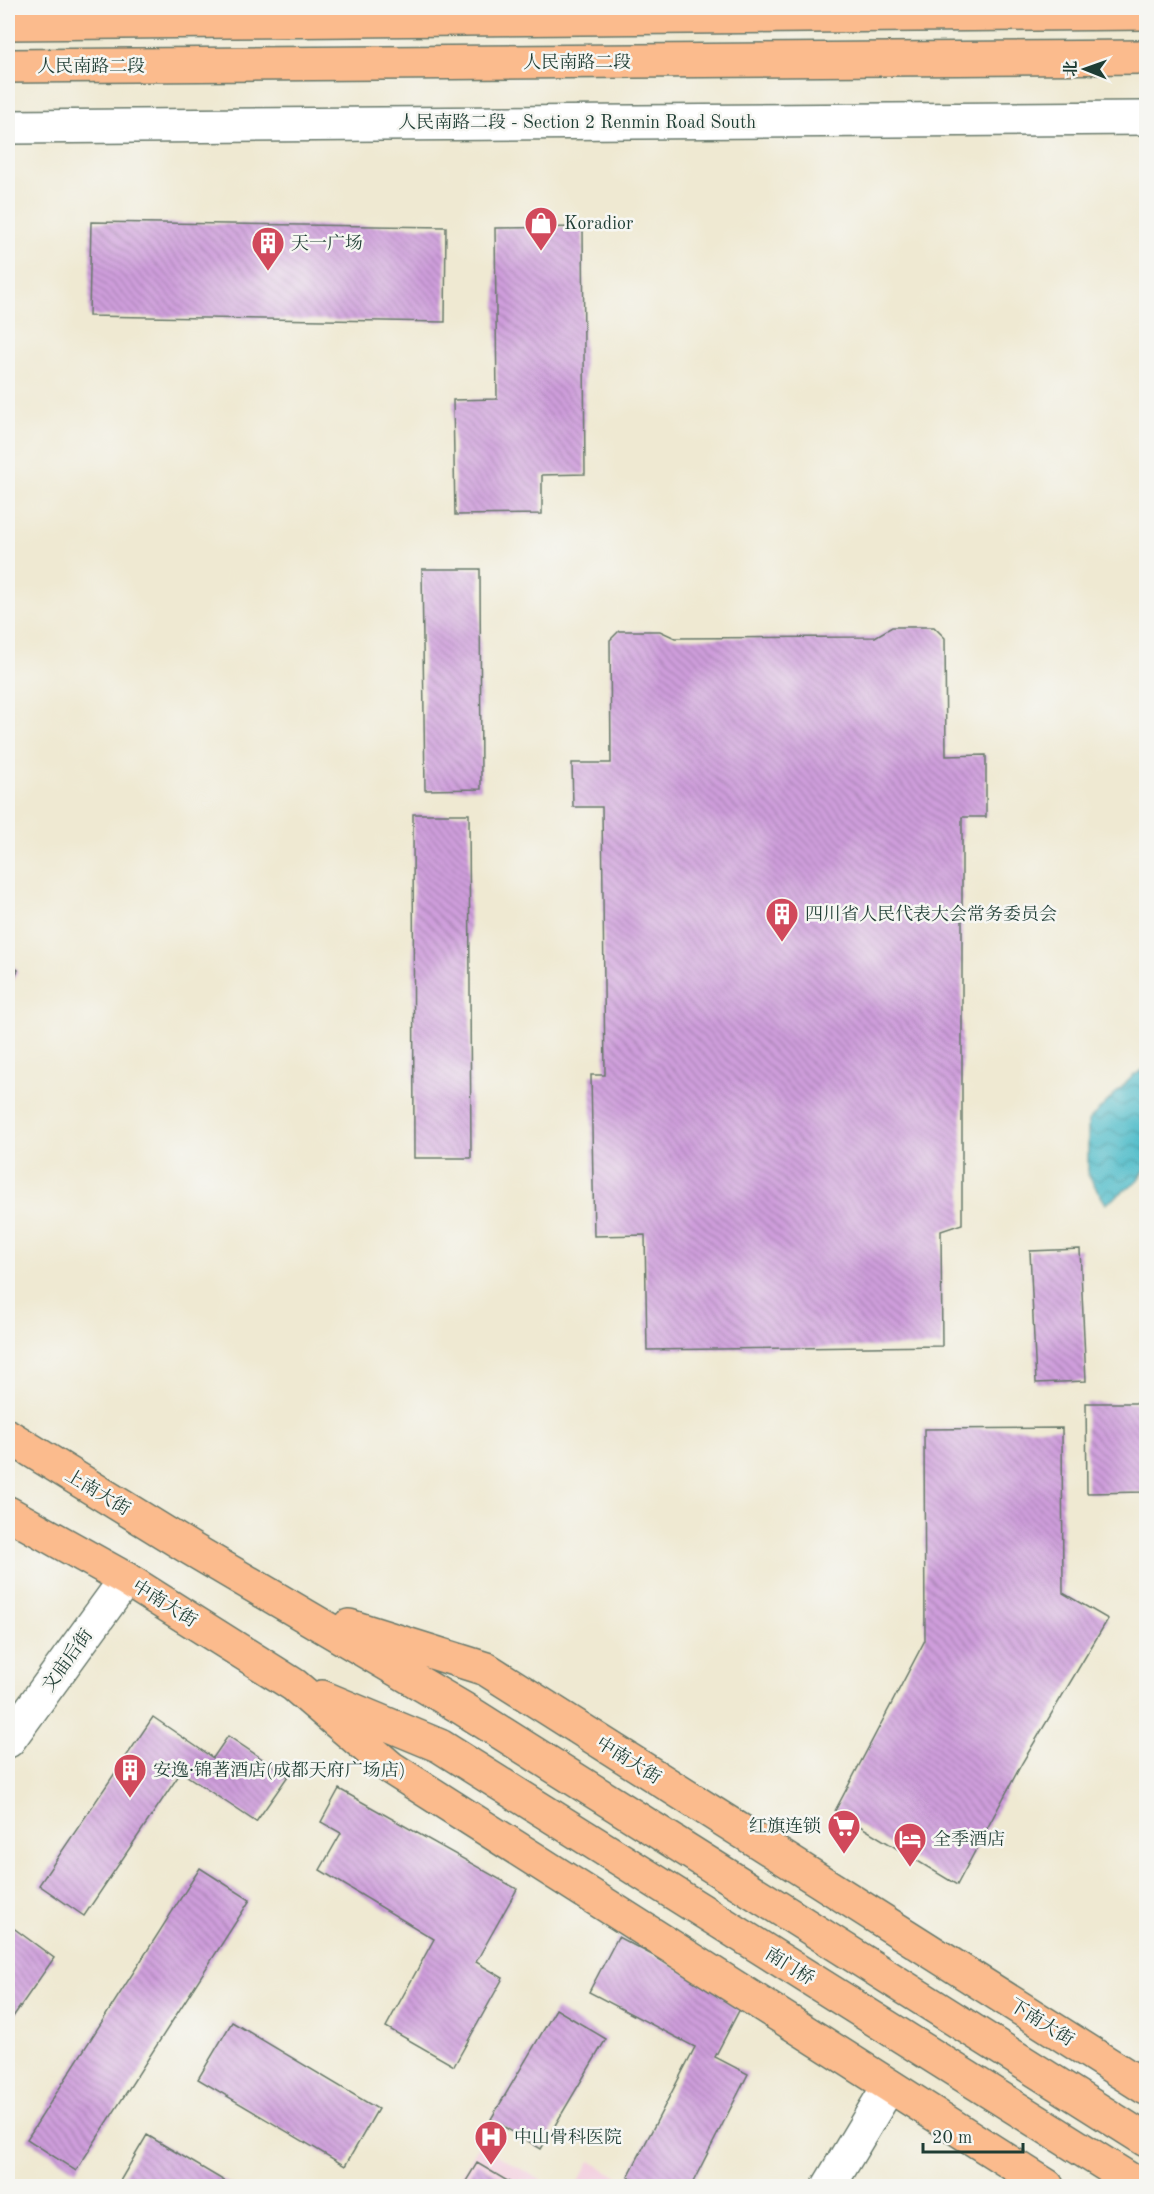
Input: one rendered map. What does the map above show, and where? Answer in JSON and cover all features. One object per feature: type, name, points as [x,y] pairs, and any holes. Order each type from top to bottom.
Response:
[{"type":"main road","points":[[8,22],[1146,13]]},
{"type":"main road","name":"人民南路二段","points":[[8,66],[1146,57]]},
{"type":"main road","name":"上南大街","points":[[8,1436],[188,1547]]},
{"type":"main road","points":[[8,1513],[126,1579]]},
{"type":"main road","name":"中南大街","points":[[188,1547],[462,1708],[1146,2140]]},
{"type":"main road","name":"中南大街","points":[[126,1579],[294,1685],[391,1768],[888,2086]]},
{"type":"main road","name":"中南大街","points":[[298,1611],[486,1669],[938,1956]]},
{"type":"main road","name":"中南大街","points":[[294,1685],[440,1746]]},
{"type":"main road","name":"南门桥","points":[[440,1746],[1140,2187]]},
{"type":"main road","name":"下南大街","points":[[938,1956],[1146,2088]]},
{"type":"main road","points":[[888,2086],[1047,2187]]},
{"type":"street","name":"人民南路二段 - Section 2 Renmin Road South","points":[[8,127],[1146,118]]},
{"type":"street","name":"文庙后街","points":[[8,1741],[126,1579]]},
{"type":"street","points":[[829,2187],[888,2086]]},
{"type":"shaded area","name":"中山骨科医院","points":[[479,2145],[551,2186],[455,2186]]},
{"type":"shaded area","name":"中山骨科医院","points":[[590,2161],[634,2186],[576,2186]]},
{"type":"water","points":[[1146,1068],[1146,1168],[1137,1181],[1106,1204],[1088,1175],[1088,1121],[1134,1075]]},
{"type":"building","name":"天一广场","points":[[91,222],[446,227],[445,322],[89,316]]},
{"type":"building","points":[[583,227],[585,474],[542,475],[542,514],[455,515],[453,400],[497,399],[495,228]]},
{"type":"building","points":[[422,569],[480,569],[481,789],[425,790]]},
{"type":"building","name":"四川省人民代表大会常务委员会","points":[[892,627],[934,627],[945,638],[946,756],[986,755],[986,817],[962,817],[962,1224],[941,1231],[942,1346],[647,1350],[645,1235],[594,1236],[591,1075],[605,1075],[602,807],[573,807],[572,763],[611,763],[610,640],[619,631],[660,631],[675,638],[875,637]]},
{"type":"building","points":[[413,814],[469,814],[471,1158],[414,1158]]},
{"type":"building","points":[[8,963],[18,970],[8,988]]},
{"type":"building","points":[[1080,1249],[1086,1381],[1036,1383],[1030,1251]]},
{"type":"building","points":[[1086,1403],[1146,1403],[1146,1492],[1087,1493]]},
{"type":"building","points":[[1062,1428],[1063,1593],[1108,1619],[1022,1763],[957,1885],[835,1811],[925,1640],[924,1429]]},
{"type":"building","name":"安逸·锦著酒店(成都天府广场店)","points":[[153,1717],[213,1758],[228,1736],[288,1776],[256,1822],[181,1772],[84,1916],[39,1885]]},
{"type":"building","points":[[339,1789],[517,1889],[476,1962],[503,1978],[454,2066],[386,2027],[434,1939],[320,1870],[341,1833],[321,1822]]},
{"type":"building","points":[[200,1868],[250,1900],[76,2171],[27,2139]]},
{"type":"building","points":[[8,1924],[54,1958],[8,2024]]},
{"type":"building","points":[[618,1937],[743,2003],[715,2057],[748,2074],[691,2186],[648,2186],[628,2177],[695,2047],[589,1992]]},
{"type":"building","points":[[556,2009],[606,2039],[541,2149],[491,2119]]},
{"type":"building","points":[[232,2022],[378,2109],[345,2166],[198,2079]]},
{"type":"building","points":[[147,2135],[233,2186],[117,2186]]},
{"type":"building","points":[[477,2163],[516,2186],[463,2186]]},
{"type":"place","name":"Koradior","points":[[541,252]]},
{"type":"place","name":"天一广场","points":[[268,272]]},
{"type":"place","name":"四川省人民代表大会常务委员会","points":[[782,943]]},
{"type":"place","name":"安逸·锦著酒店(成都天府广场店)","points":[[130,1799]]},
{"type":"place","name":"红旗连锁","points":[[844,1855]]},
{"type":"place","name":"全季酒店","points":[[910,1868]]},
{"type":"place","name":"中山骨科医院","points":[[491,2166]]}]
